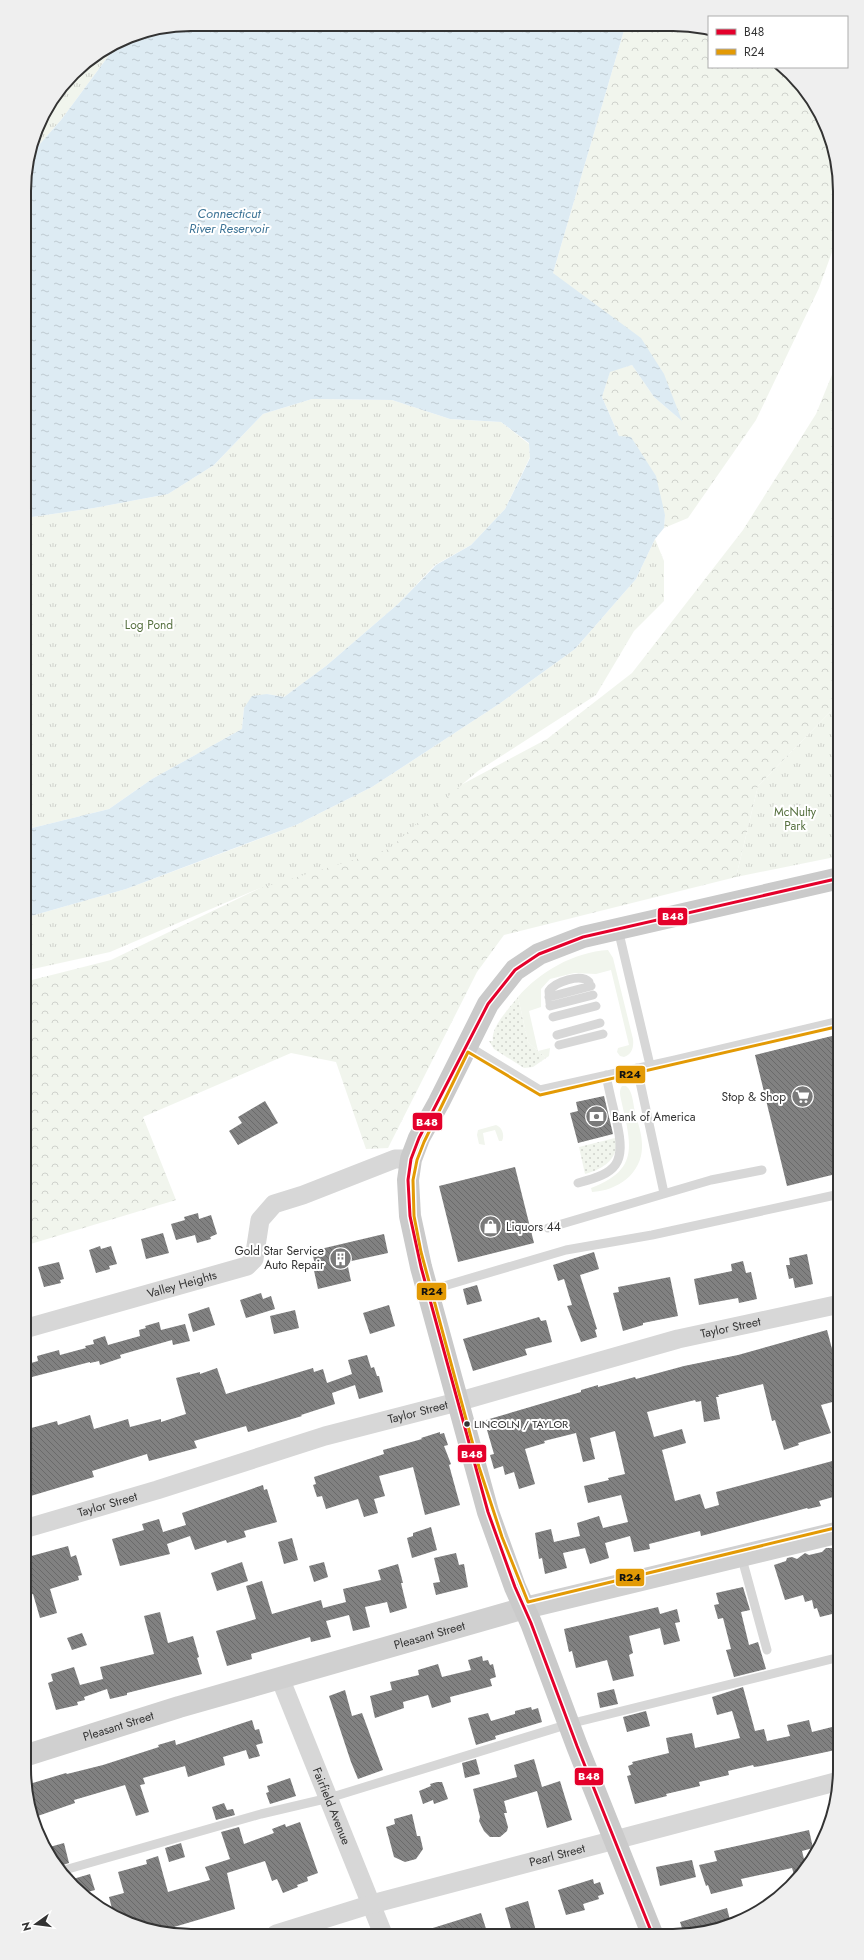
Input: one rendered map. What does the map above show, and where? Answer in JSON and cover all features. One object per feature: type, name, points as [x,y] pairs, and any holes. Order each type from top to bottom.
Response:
[{"type":"main road","points":[[650,1929],[525,1608],[515,1587],[488,1512],[427,1291],[410,1216],[408,1180],[412,1159],[419,1138],[439,1102],[466,1045],[488,1004],[515,970],[539,954],[583,937],[833,880]]},
{"type":"street","name":"Valley Heights","points":[[31,1327],[247,1266],[254,1259],[260,1220],[274,1204],[303,1195],[395,1159],[412,1159]]},
{"type":"street","name":"Taylor Street","points":[[31,1527],[157,1490],[325,1436],[457,1402],[678,1339],[833,1306]]},
{"type":"street","name":"Pleasant Street","points":[[31,1754],[180,1707],[525,1608],[833,1534]]},
{"type":"street","name":"Fairfield Avenue","points":[[280,1678],[381,1929]]},
{"type":"street","name":"Pearl Street","points":[[292,1929],[372,1904],[614,1839],[833,1783]]},
{"type":"lane","points":[[618,929],[650,1065]]},
{"type":"lane","points":[[577,978],[584,978],[591,987],[550,1002],[549,991],[557,984],[577,978]]},
{"type":"lane","points":[[553,1017],[596,1006]]},
{"type":"lane","points":[[557,1035],[600,1023]]},
{"type":"lane","points":[[466,1045],[537,1089],[675,1060],[833,1023]]},
{"type":"lane","points":[[559,1045],[603,1034]]},
{"type":"lane","points":[[637,1068],[664,1192]]},
{"type":"lane","points":[[578,1184],[597,1178],[608,1172],[617,1164],[621,1155],[620,1138],[608,1074]]},
{"type":"lane","points":[[548,1228],[664,1192],[711,1180],[762,1170]]},
{"type":"lane","points":[[427,1291],[566,1250],[652,1235],[833,1196]]},
{"type":"lane","points":[[741,1556],[767,1650]]},
{"type":"lane","points":[[67,1869],[261,1814],[329,1798],[569,1724],[833,1659]]},
{"type":"green space","points":[[624,31],[683,31],[708,35],[708,68],[775,68],[800,94],[812,111],[828,150],[832,170],[833,249],[819,288],[756,420],[688,518],[664,528],[665,515],[619,436],[602,397],[610,371],[632,365],[654,397],[681,420],[553,273]]},
{"type":"green space","points":[[112,52],[61,120],[37,147],[52,111],[64,94],[78,78]]},
{"type":"green space","points":[[833,372],[833,709],[758,786],[736,877],[504,935],[477,972],[388,1148],[366,1149],[336,1062],[291,1053],[143,1117],[176,1200],[31,1244],[31,980],[111,960],[341,849],[547,739],[632,673],[743,530],[816,414]]},
{"type":"green space","name":"Log Pond","points":[[312,399],[392,400],[450,419],[501,422],[529,444],[530,457],[505,509],[471,545],[435,565],[398,604],[326,666],[284,697],[267,694],[244,708],[242,729],[152,779],[109,809],[31,828],[31,516],[94,508],[168,494],[214,465],[263,414]]},
{"type":"green space","points":[[655,539],[664,561],[664,601],[634,631],[596,695],[478,771],[389,849],[258,889],[110,952],[31,969],[31,916],[126,889],[296,825],[372,787],[499,704],[575,649],[636,579]]},
{"type":"green space","name":"McNulty Park","points":[[833,709],[833,857],[736,877],[758,786]]},
{"type":"green space","points":[[608,950],[613,958],[633,1039],[633,1047],[631,1052],[624,1057],[620,1056],[617,1052],[618,1048],[629,1045],[611,970],[596,974],[574,973],[550,979],[541,989],[541,1007],[529,1011],[538,1051],[528,1042],[518,997],[536,979],[558,965],[583,955]]},
{"type":"green space","points":[[518,997],[528,1042],[546,1058],[533,1067],[524,1068],[494,1049],[489,1041],[493,1041],[497,1024]]},
{"type":"green space","points":[[550,1048],[549,1056],[546,1058],[538,1051]]},
{"type":"green space","points":[[622,1086],[626,1086],[631,1094],[640,1128],[642,1145],[641,1155],[638,1164],[627,1179],[611,1188],[592,1192],[591,1188],[606,1181],[617,1173],[624,1165],[628,1155],[628,1133],[620,1095]]},
{"type":"green space","points":[[496,1125],[502,1132],[502,1141],[499,1141],[495,1130],[483,1133],[485,1145],[479,1144],[477,1135],[478,1130]]},
{"type":"green space","points":[[615,1138],[615,1152],[609,1162],[598,1170],[585,1174],[579,1147]]},
{"type":"water","name":"Connecticut River Reservoir","points":[[624,31],[553,273],[641,338],[664,374],[682,421],[654,397],[632,365],[610,372],[602,397],[619,436],[631,437],[656,476],[665,515],[664,528],[655,539],[636,579],[575,649],[499,704],[372,787],[296,825],[126,889],[31,916],[31,828],[109,809],[152,779],[242,729],[244,708],[252,696],[267,694],[284,697],[326,666],[398,604],[436,565],[471,545],[505,509],[530,458],[529,443],[501,422],[450,419],[392,400],[312,399],[263,414],[214,465],[168,494],[94,508],[31,516],[31,181],[37,147],[61,120],[112,52],[150,36],[170,32]]},
{"type":"building","name":"Stop & Shop","points":[[833,1036],[833,1175],[787,1186],[755,1055]]},
{"type":"building","name":"Bank of America","points":[[604,1096],[613,1134],[578,1143],[570,1113],[578,1111],[576,1102]]},
{"type":"building","points":[[265,1101],[278,1123],[238,1145],[229,1131],[242,1123],[238,1117]]},
{"type":"building","name":"Liquors 44","points":[[515,1167],[534,1243],[458,1262],[439,1186]]},
{"type":"building","points":[[198,1213],[199,1219],[211,1215],[217,1234],[210,1237],[211,1239],[197,1243],[195,1235],[176,1240],[171,1224],[185,1220],[184,1217]]},
{"type":"building","points":[[163,1233],[169,1253],[146,1259],[141,1239]]},
{"type":"building","name":"Gold Star Service Auto Repair","points":[[384,1234],[388,1253],[347,1262],[351,1281],[318,1289],[313,1266],[315,1265],[312,1251]]},
{"type":"building","points":[[100,1246],[101,1249],[111,1246],[117,1264],[109,1266],[110,1269],[96,1273],[89,1250]]},
{"type":"building","points":[[594,1252],[599,1269],[580,1275],[597,1329],[595,1330],[597,1337],[581,1342],[567,1306],[572,1305],[564,1279],[558,1281],[553,1265]]},
{"type":"building","points":[[807,1254],[813,1284],[795,1288],[793,1278],[789,1279],[786,1265],[790,1265],[789,1258]]},
{"type":"building","points":[[743,1261],[746,1273],[751,1272],[757,1299],[739,1303],[738,1298],[699,1305],[694,1279],[732,1271],[731,1264]]},
{"type":"building","points":[[59,1262],[64,1279],[60,1280],[61,1283],[44,1287],[38,1267]]},
{"type":"building","points":[[670,1277],[678,1316],[643,1323],[643,1325],[623,1331],[613,1293],[619,1292],[618,1287]]},
{"type":"building","points":[[477,1285],[482,1301],[467,1305],[463,1289]]},
{"type":"building","points":[[261,1293],[263,1299],[271,1296],[275,1309],[246,1318],[240,1300]]},
{"type":"building","points":[[389,1305],[395,1326],[370,1334],[363,1313]]},
{"type":"building","points":[[209,1307],[215,1325],[193,1332],[188,1314]]},
{"type":"building","points":[[295,1310],[299,1328],[274,1334],[270,1316]]},
{"type":"building","points":[[539,1317],[541,1321],[546,1320],[552,1342],[525,1349],[527,1355],[473,1371],[463,1339]]},
{"type":"building","points":[[159,1322],[161,1330],[185,1324],[190,1341],[173,1345],[172,1340],[120,1355],[121,1358],[100,1365],[99,1361],[90,1362],[31,1377],[31,1363],[38,1361],[37,1356],[59,1350],[60,1355],[86,1348],[85,1346],[94,1344],[93,1340],[105,1336],[108,1345],[140,1336],[139,1330],[146,1328],[145,1326]]},
{"type":"building","points":[[827,1330],[833,1353],[833,1402],[821,1405],[831,1433],[798,1443],[799,1445],[784,1450],[775,1420],[772,1421],[763,1384],[718,1395],[719,1397],[716,1397],[720,1419],[704,1422],[701,1401],[696,1402],[695,1400],[647,1412],[654,1437],[682,1429],[686,1443],[662,1450],[675,1501],[700,1494],[705,1509],[719,1505],[716,1492],[833,1461],[833,1497],[819,1501],[821,1506],[807,1508],[701,1536],[700,1531],[649,1544],[650,1549],[634,1552],[630,1536],[605,1543],[609,1558],[590,1564],[585,1548],[563,1553],[567,1568],[545,1574],[542,1558],[539,1559],[535,1533],[551,1529],[554,1542],[580,1536],[577,1523],[599,1516],[603,1528],[628,1522],[621,1495],[588,1503],[584,1486],[609,1480],[608,1478],[625,1474],[615,1431],[590,1438],[595,1459],[583,1462],[576,1433],[544,1441],[545,1443],[525,1449],[535,1484],[519,1489],[514,1472],[505,1475],[503,1466],[494,1469],[490,1455],[494,1454],[487,1430],[489,1430],[486,1420],[581,1392],[581,1390],[598,1385],[598,1387],[635,1377],[636,1379],[684,1366],[738,1355]]},
{"type":"building","points":[[367,1355],[371,1368],[374,1367],[377,1376],[379,1376],[383,1392],[359,1399],[355,1385],[332,1393],[335,1404],[301,1415],[302,1416],[248,1432],[246,1426],[194,1441],[197,1448],[149,1461],[147,1454],[92,1471],[94,1477],[31,1496],[31,1428],[57,1421],[58,1425],[90,1415],[94,1429],[128,1419],[130,1427],[161,1419],[161,1422],[186,1414],[176,1378],[200,1372],[200,1374],[217,1368],[226,1394],[313,1368],[314,1372],[323,1369],[327,1383],[352,1374],[348,1360]]},
{"type":"building","points":[[440,1432],[440,1434],[444,1433],[448,1445],[444,1446],[451,1464],[449,1465],[460,1505],[425,1515],[413,1467],[379,1476],[385,1496],[374,1499],[378,1513],[364,1517],[358,1499],[326,1509],[322,1496],[317,1497],[313,1485],[316,1484],[314,1477],[384,1454],[383,1450],[422,1439],[421,1438]]},
{"type":"building","points":[[263,1485],[264,1490],[267,1489],[277,1522],[244,1531],[246,1537],[227,1543],[226,1540],[195,1550],[190,1536],[167,1544],[170,1554],[120,1566],[112,1539],[144,1530],[142,1524],[159,1519],[163,1532],[186,1525],[182,1513]]},
{"type":"building","points":[[431,1527],[437,1550],[412,1558],[407,1538],[413,1536],[413,1533]]},
{"type":"building","points":[[292,1538],[298,1560],[284,1564],[278,1542]]},
{"type":"building","points":[[68,1546],[71,1557],[76,1555],[82,1575],[78,1576],[79,1580],[50,1589],[57,1613],[40,1618],[33,1594],[31,1595],[31,1556]]},
{"type":"building","points":[[826,1548],[833,1548],[833,1614],[820,1617],[817,1608],[814,1609],[812,1600],[805,1602],[803,1595],[785,1600],[774,1565],[786,1561],[787,1558],[792,1557],[797,1559],[805,1553],[809,1555],[822,1552]]},
{"type":"building","points":[[456,1553],[459,1565],[464,1564],[468,1587],[436,1595],[433,1583],[440,1582],[434,1558]]},
{"type":"building","points":[[242,1562],[248,1581],[217,1591],[211,1573]]},
{"type":"building","points":[[324,1562],[328,1577],[314,1582],[309,1566]]},
{"type":"building","points":[[398,1564],[407,1608],[390,1613],[387,1602],[365,1607],[370,1627],[353,1631],[349,1615],[326,1621],[331,1637],[311,1642],[310,1637],[251,1654],[252,1659],[227,1666],[216,1631],[256,1619],[246,1586],[262,1581],[272,1614],[321,1600],[323,1608],[346,1602],[343,1589],[381,1580],[378,1570]]},
{"type":"building","points":[[743,1587],[750,1610],[741,1612],[749,1645],[758,1642],[766,1669],[734,1677],[726,1650],[731,1649],[723,1618],[718,1619],[714,1605],[719,1604],[716,1593]]},
{"type":"building","points":[[658,1607],[660,1614],[677,1609],[680,1622],[675,1623],[680,1641],[664,1645],[660,1628],[629,1636],[633,1653],[629,1655],[634,1676],[613,1681],[607,1660],[576,1668],[572,1651],[569,1652],[564,1629]]},
{"type":"building","points":[[160,1612],[168,1643],[193,1636],[202,1674],[127,1693],[127,1695],[110,1699],[107,1689],[84,1697],[85,1700],[77,1702],[78,1705],[56,1710],[48,1683],[53,1681],[51,1674],[74,1667],[80,1685],[103,1679],[100,1667],[154,1654],[144,1616]]},
{"type":"building","points":[[82,1633],[87,1645],[72,1650],[67,1638]]},
{"type":"building","points":[[482,1656],[483,1661],[488,1660],[490,1665],[493,1664],[496,1677],[490,1679],[492,1686],[450,1697],[451,1702],[432,1708],[428,1695],[403,1702],[404,1708],[375,1718],[370,1696],[392,1690],[390,1682],[419,1675],[418,1670],[438,1664],[442,1677],[471,1670],[468,1660]]},
{"type":"building","points":[[743,1687],[755,1731],[764,1729],[767,1741],[790,1736],[787,1725],[809,1720],[812,1732],[833,1727],[833,1751],[761,1766],[754,1767],[753,1765],[728,1771],[729,1775],[699,1782],[700,1786],[666,1794],[667,1796],[635,1804],[627,1776],[631,1775],[628,1766],[633,1764],[632,1762],[669,1753],[666,1738],[692,1733],[695,1748],[740,1738],[732,1711],[717,1715],[712,1697]]},
{"type":"building","points":[[614,1689],[618,1704],[600,1708],[597,1693]]},
{"type":"building","points":[[345,1690],[352,1716],[362,1713],[383,1770],[358,1779],[329,1696]]},
{"type":"building","points":[[531,1707],[532,1710],[538,1708],[542,1722],[495,1736],[496,1739],[476,1745],[468,1718],[488,1713],[491,1721],[515,1714],[515,1711]]},
{"type":"building","points":[[646,1711],[650,1726],[627,1732],[623,1717]]},
{"type":"building","points":[[252,1720],[255,1730],[259,1729],[263,1743],[256,1745],[260,1756],[249,1759],[246,1750],[223,1757],[225,1765],[188,1777],[185,1766],[143,1778],[145,1784],[140,1785],[149,1812],[136,1816],[125,1785],[74,1800],[75,1803],[38,1816],[31,1783],[66,1773],[103,1765],[159,1747],[158,1745],[175,1740],[176,1745]]},
{"type":"building","points":[[476,1759],[480,1774],[465,1778],[462,1763]]},
{"type":"building","points":[[534,1759],[542,1787],[560,1781],[572,1820],[547,1828],[537,1791],[504,1801],[507,1813],[504,1813],[508,1827],[507,1831],[500,1837],[490,1837],[484,1831],[479,1821],[480,1817],[473,1789],[517,1777],[514,1765]]},
{"type":"building","points":[[290,1778],[296,1796],[270,1804],[266,1793],[269,1792],[267,1786]]},
{"type":"building","points":[[442,1782],[448,1799],[434,1804],[433,1800],[423,1804],[419,1791],[431,1786],[430,1784]]},
{"type":"building","points":[[224,1803],[227,1810],[233,1809],[235,1815],[216,1820],[212,1807]]},
{"type":"building","points":[[412,1814],[417,1836],[420,1836],[423,1849],[416,1859],[405,1862],[394,1857],[386,1827],[395,1824],[394,1819]]},
{"type":"building","points":[[300,1822],[318,1873],[307,1877],[308,1881],[297,1885],[298,1887],[283,1893],[277,1879],[272,1881],[265,1861],[227,1873],[235,1909],[170,1928],[150,1924],[112,1908],[109,1897],[124,1893],[118,1872],[147,1864],[146,1860],[158,1856],[168,1892],[210,1880],[205,1867],[230,1859],[221,1832],[239,1827],[244,1844],[274,1833],[272,1829],[285,1824],[286,1827]]},
{"type":"building","points":[[809,1830],[813,1847],[802,1851],[804,1860],[794,1873],[792,1868],[741,1879],[743,1886],[711,1894],[708,1885],[706,1886],[699,1865],[717,1861],[714,1851]]},
{"type":"building","points":[[64,1843],[69,1863],[63,1865],[51,1847]]},
{"type":"building","points":[[181,1843],[185,1857],[169,1862],[165,1848]]},
{"type":"building","points":[[692,1860],[696,1877],[660,1886],[656,1867]]},
{"type":"building","points":[[90,1874],[95,1890],[89,1892],[75,1878]]},
{"type":"building","points":[[593,1879],[594,1884],[600,1882],[604,1894],[598,1896],[599,1899],[583,1904],[585,1910],[566,1915],[558,1890]]},
{"type":"building","points":[[528,1901],[535,1929],[511,1929],[505,1908]]},
{"type":"building","points":[[727,1908],[730,1918],[714,1924],[683,1929],[680,1922]]},
{"type":"building","points":[[481,1913],[486,1929],[430,1929]]},
{"type":"transit line","name":"B48","points":[[650,1929],[577,1746],[531,1623],[515,1587],[488,1512],[421,1267],[410,1216],[408,1180],[411,1159],[419,1138],[488,1004],[515,970],[539,954],[583,937],[833,880]]},
{"type":"transit line","name":"R24","points":[[833,1028],[540,1095],[468,1052],[424,1142],[417,1160],[413,1180],[414,1216],[421,1252],[479,1467],[502,1537],[528,1602],[833,1528]]},
{"type":"place","name":"Stop & Shop","points":[[802,1097]]},
{"type":"place","name":"Bank of America","points":[[596,1117]]},
{"type":"place","name":"Liquors 44","points":[[490,1227]]},
{"type":"place","name":"Gold Star Service Auto Repair","points":[[340,1258]]},
{"type":"place","name":"LINCOLN / TAYLOR","points":[[467,1424]]}]
